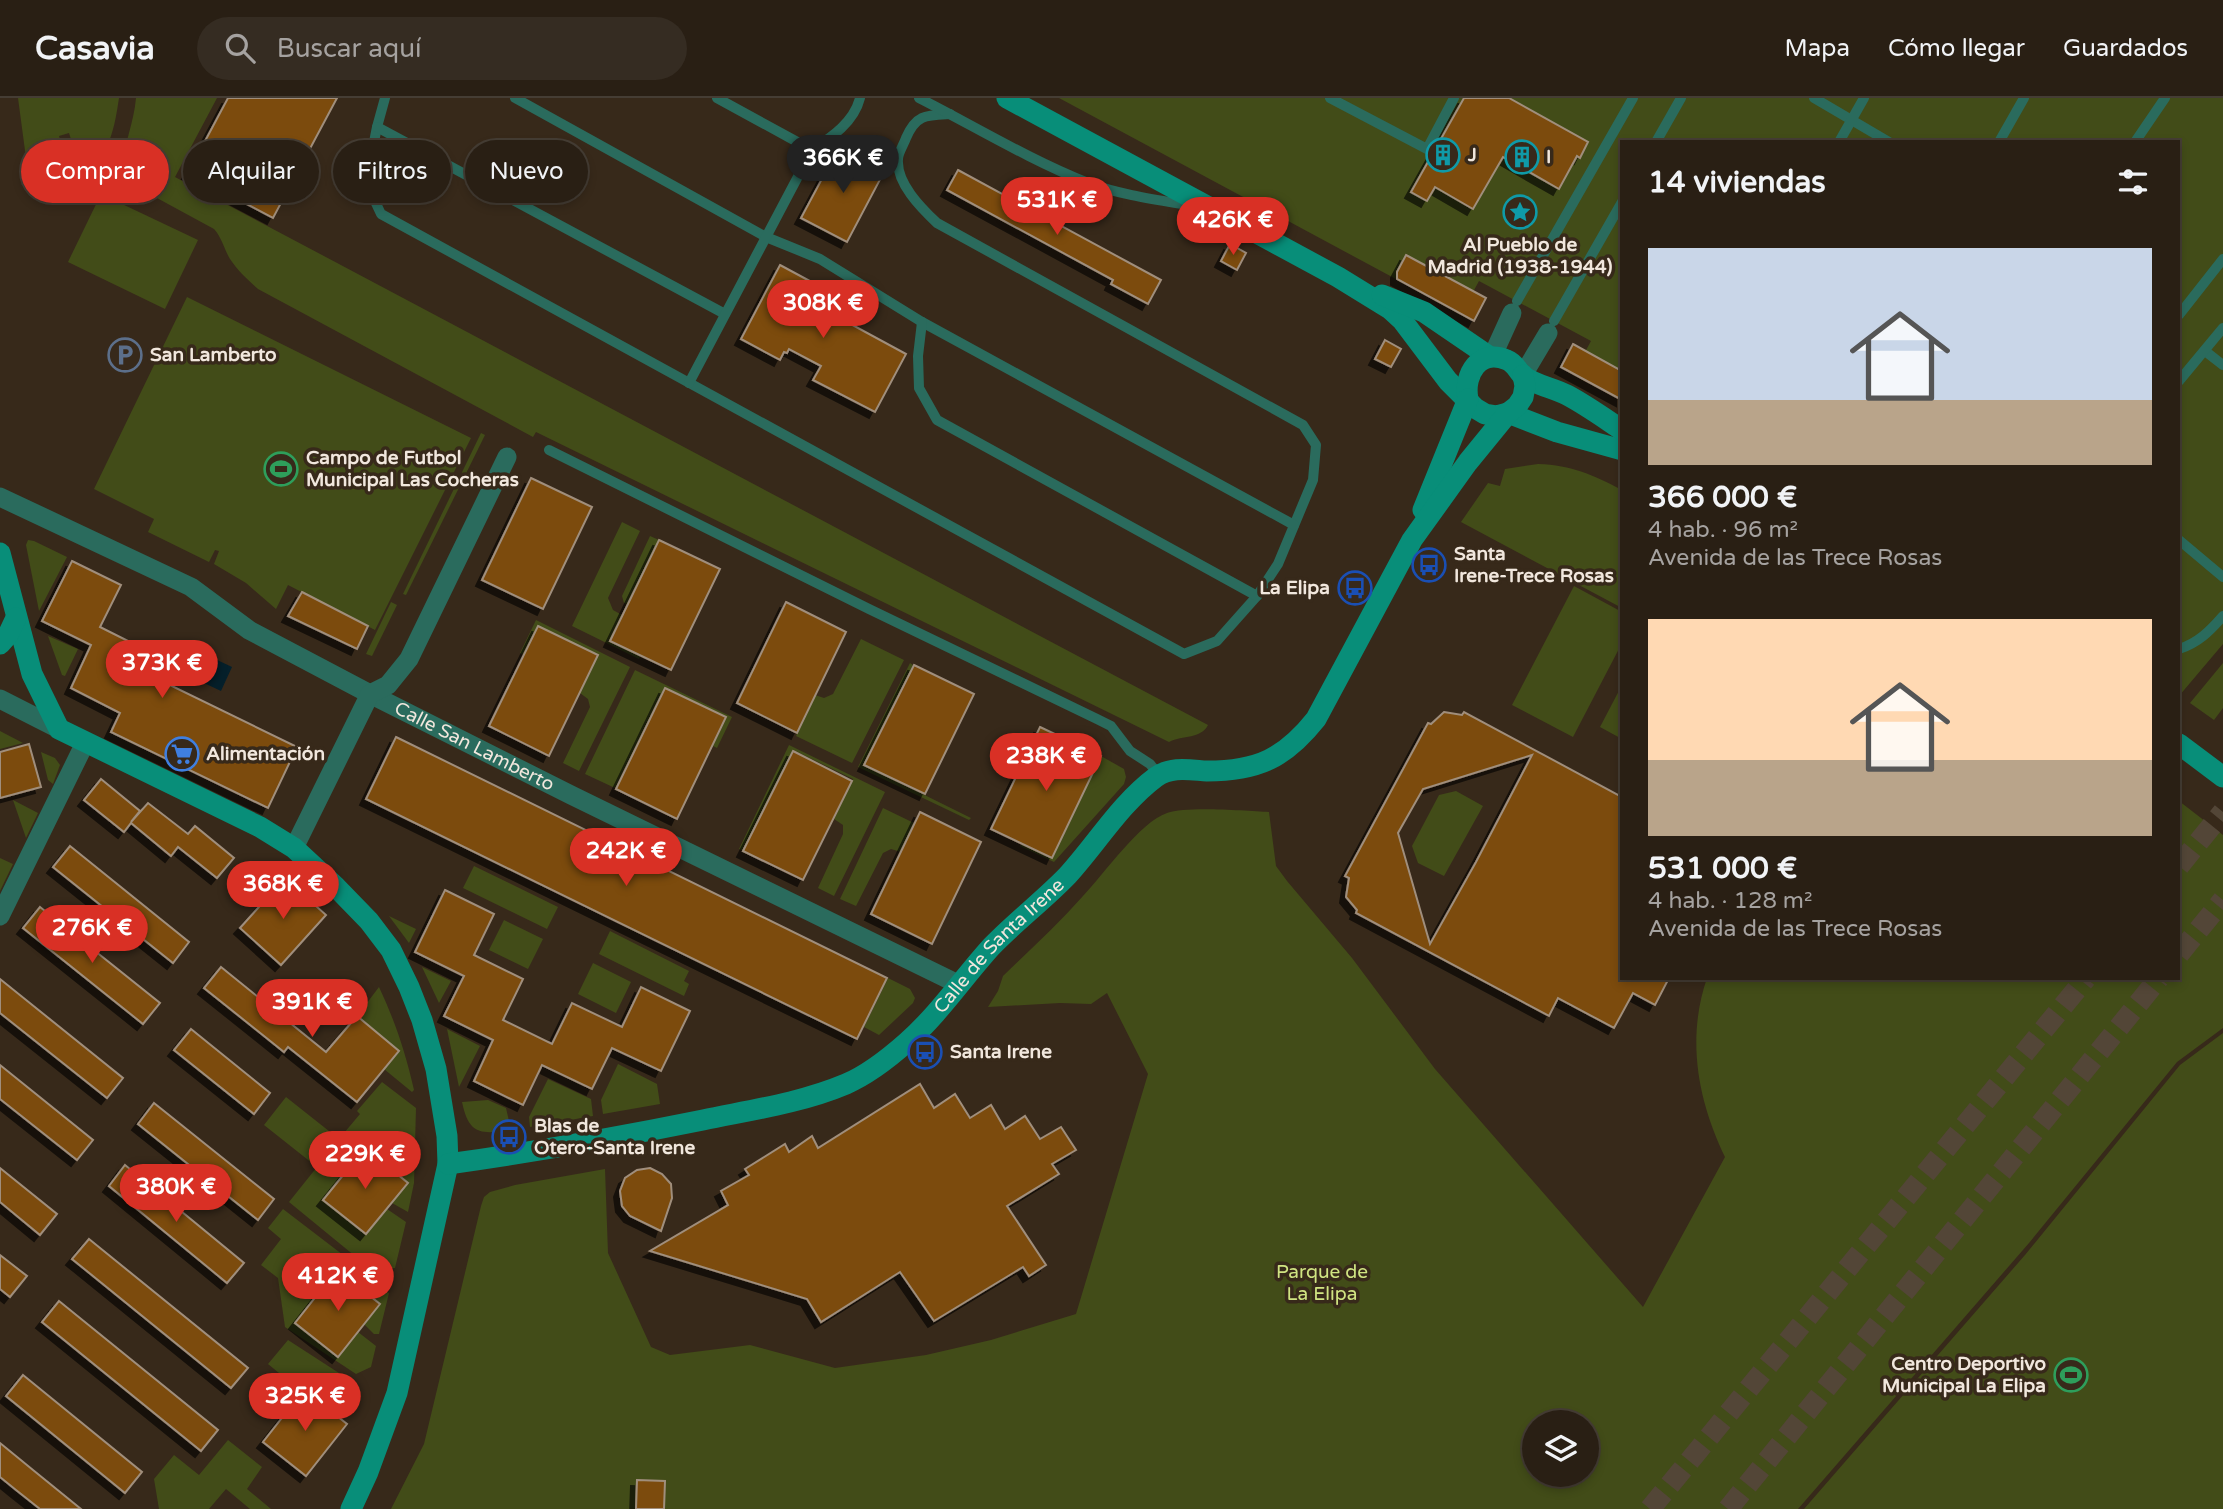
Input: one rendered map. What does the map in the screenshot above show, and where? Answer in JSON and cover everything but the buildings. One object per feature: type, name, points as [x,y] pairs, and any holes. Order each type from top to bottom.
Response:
[{"type":"street","points":[[1007,98],[1338,277],[1390,309],[1402,320],[1448,381],[1467,393],[1475,408],[1485,414],[1497,416],[1508,413],[1557,432],[1620,449]]},
{"type":"street","points":[[1338,277],[1424,312],[1491,357],[1507,359],[1522,375],[1525,386],[1523,397],[1468,462],[1412,540]]},
{"type":"street","points":[[1159,775],[1181,769],[1209,771],[1247,767],[1280,755],[1299,741],[1317,719],[1412,540],[1467,393],[1472,369],[1480,361],[1491,357],[1514,307]]},
{"type":"street","points":[[1522,375],[1551,327]]},
{"type":"street","points":[[1522,375],[1568,395],[1620,429]]},
{"type":"street","points":[[293,848],[370,694],[388,685],[409,659],[507,457]]},
{"type":"street","name":"Calle San Lamberto","points":[[0,497],[191,586],[249,630],[370,694],[958,984]]},
{"type":"street","points":[[0,553],[32,674],[59,729]]},
{"type":"street","points":[[0,644],[16,618]]},
{"type":"street","points":[[0,699],[260,827],[293,848],[369,921],[391,950],[410,987],[436,1069],[447,1136],[448,1164],[397,1393],[368,1472],[351,1509]]},
{"type":"street","points":[[0,916],[85,743]]},
{"type":"street","points":[[2180,745],[2223,777]]},
{"type":"street","name":"Calle de Santa Irene","points":[[448,1164],[528,1153],[759,1109],[816,1095],[848,1083],[878,1066],[926,1023],[993,945],[1067,876],[1142,789],[1159,775]]},
{"type":"street","points":[[340,1509],[368,1472]]},
{"type":"lane","points":[[385,98],[366,182],[382,214],[1184,654],[1217,641],[1257,596],[1278,564],[1313,480],[1316,445],[1303,425],[937,223],[914,202],[902,177],[898,159],[914,124],[924,116],[950,114]]},
{"type":"lane","points":[[515,98],[766,237],[820,259],[922,322],[1294,525]]},
{"type":"lane","points":[[717,98],[813,150]]},
{"type":"lane","points":[[689,383],[813,150],[836,134],[858,108],[860,98]]},
{"type":"lane","points":[[919,98],[1090,183],[1115,191],[1212,209]]},
{"type":"lane","points":[[1330,98],[1427,149],[1454,98]]},
{"type":"lane","points":[[1514,307],[1633,98]]},
{"type":"lane","points":[[1657,140],[1681,98]]},
{"type":"lane","points":[[1814,98],[1886,140]]},
{"type":"lane","points":[[1840,140],[1864,98]]},
{"type":"lane","points":[[2000,140],[2024,98]]},
{"type":"lane","points":[[2136,140],[2165,98]]},
{"type":"lane","points":[[377,127],[725,314]]},
{"type":"lane","points":[[1551,327],[1620,206]]},
{"type":"lane","points":[[2180,314],[2223,258]]},
{"type":"lane","points":[[922,322],[918,356],[919,388],[937,420],[1257,596]]},
{"type":"lane","points":[[2180,380],[2223,328]]},
{"type":"lane","points":[[2205,351],[2223,365]]},
{"type":"lane","points":[[549,450],[1111,726],[1130,751],[1150,764],[1159,775]]},
{"type":"lane","points":[[2180,541],[2223,578]]},
{"type":"lane","points":[[2180,649],[2190,646],[2208,633],[2223,616]]},
{"type":"green space","points":[[18,98],[119,98],[109,140],[71,140],[69,133],[59,136],[60,140],[24,140]]},
{"type":"green space","points":[[136,98],[217,98],[195,140],[183,140],[183,162],[175,177],[183,181],[183,203],[224,203],[1208,725],[1201,733],[1169,742],[536,432],[533,437],[258,289],[233,263],[214,229],[166,203],[169,203],[169,140],[127,140]]},
{"type":"green space","points":[[1059,98],[2223,98],[2223,644],[2180,695],[2180,140],[1620,140],[1620,399],[1573,374],[1591,341],[1479,281],[1461,314]]},
{"type":"green space","points":[[97,203],[120,203],[198,240],[165,309],[68,262]]},
{"type":"green space","name":"Campo de Futbol Municipal Las Cocheras","points":[[187,297],[471,438],[375,630],[288,585],[276,609],[246,583],[214,564],[219,551],[215,550],[209,562],[148,532],[154,519],[94,489]]},
{"type":"green space","points":[[481,433],[485,435],[406,595],[403,594]]},
{"type":"green space","points":[[1538,464],[1561,466],[1620,489],[1620,607],[1461,522],[1488,483],[1500,486],[1505,469]]},
{"type":"green space","points":[[622,522],[640,531],[608,598],[613,610],[622,615],[610,641],[640,656],[639,659],[572,626]]},
{"type":"green space","points":[[650,536],[659,540],[627,604],[624,603],[622,596]]},
{"type":"green space","points":[[28,540],[67,557],[39,611],[26,545]]},
{"type":"green space","points":[[1574,586],[1620,611],[1620,647],[1573,737],[1512,705]]},
{"type":"green space","points":[[391,602],[397,605],[372,656],[366,654]]},
{"type":"green space","points":[[536,620],[630,667],[579,771],[563,763],[590,707],[588,699],[580,693],[598,655],[538,626],[524,655],[520,653]]},
{"type":"green space","points":[[48,636],[78,649],[65,676],[62,675]]},
{"type":"green space","points":[[861,639],[904,660],[852,763],[796,736],[815,695],[824,698],[833,694]]},
{"type":"green space","points":[[161,650],[196,666],[190,680],[155,664]]},
{"type":"green space","points":[[910,663],[913,665],[864,765],[971,818],[969,820],[858,767]]},
{"type":"green space","points":[[2223,663],[2223,708],[2214,720],[2190,703]]},
{"type":"green space","points":[[635,670],[732,717],[717,748],[713,746],[727,717],[665,687],[615,788],[585,774]]},
{"type":"green space","points":[[1620,689],[1620,738],[1600,727]]},
{"type":"green space","points":[[0,731],[23,743],[0,749]]},
{"type":"green space","points":[[789,745],[885,792],[834,896],[818,888],[843,834],[843,825],[834,819],[853,779],[793,750],[743,851],[739,849]]},
{"type":"green space","points":[[41,752],[55,758],[60,765],[53,784],[48,780]]},
{"type":"green space","points":[[1101,756],[1124,769],[1124,784],[1054,862],[1020,846],[1022,843],[1052,857]]},
{"type":"green space","points":[[1456,791],[1483,806],[1444,876],[1418,863],[1412,846],[1439,795]]},
{"type":"green space","points":[[13,800],[38,813],[26,838]]},
{"type":"green space","name":"Parque de La Elipa","points":[[2180,802],[2223,835],[2223,1028],[2177,1062],[2029,1243],[1798,1509],[391,1509],[424,1444],[481,1206],[484,1197],[490,1192],[605,1169],[608,1253],[651,1347],[670,1355],[750,1345],[835,1368],[926,1355],[991,1340],[1076,1314],[1148,1074],[1107,993],[1091,1004],[988,1007],[1003,976],[1044,937],[1134,837],[1156,818],[1167,813],[1202,809],[1269,812],[1276,866],[1287,881],[1352,958],[1435,1069],[1643,1307],[1725,1157],[1702,1092],[1696,1047],[1697,1024],[1706,980],[2180,980]]},
{"type":"green space","points":[[883,808],[914,823],[901,852],[891,849],[883,853],[856,906],[840,899]]},
{"type":"green space","points":[[0,858],[13,864],[0,891]]},
{"type":"green space","points":[[474,866],[558,907],[547,929],[463,888]]},
{"type":"green space","points":[[389,916],[416,929],[409,943]]},
{"type":"green space","points":[[504,920],[543,939],[528,969],[489,950]]},
{"type":"green space","points":[[610,931],[689,971],[684,981],[689,984],[684,996],[599,954]]},
{"type":"green space","points":[[593,963],[631,982],[616,1013],[578,994]]},
{"type":"green space","points":[[422,967],[451,981],[439,1003]]},
{"type":"green space","points":[[888,978],[910,989],[915,998],[879,1035],[864,1027]]},
{"type":"green space","points":[[379,987],[404,1051],[414,1090],[412,1092],[384,1069],[399,1051],[357,1016]]},
{"type":"green space","points":[[447,1029],[480,1046],[459,1087]]},
{"type":"green space","name":"Centro Deportivo Municipal La Elipa","points":[[2223,1033],[2223,1509],[1804,1509],[2025,1255],[2180,1065]]},
{"type":"green space","points":[[618,1064],[657,1084],[660,1104],[603,1114],[601,1100]]},
{"type":"green space","points":[[548,1079],[591,1099],[593,1116],[530,1127],[529,1117]]},
{"type":"green space","points":[[382,1082],[416,1108],[414,1183],[408,1212],[392,1203],[408,1183],[366,1148],[323,1200],[365,1234],[387,1209],[406,1222],[395,1268],[372,1270],[289,1202],[317,1167],[264,1125],[286,1097],[339,1139],[360,1114],[357,1111]]},
{"type":"green space","points":[[488,1100],[506,1108],[511,1130],[485,1132],[473,1127],[462,1102]]},
{"type":"green space","points":[[283,1209],[347,1258],[339,1269],[389,1293],[379,1334],[374,1334],[364,1324],[379,1304],[337,1270],[295,1323],[338,1356],[358,1332],[376,1346],[371,1367],[356,1374],[285,1327],[278,1278],[261,1265],[281,1239],[268,1228]]},
{"type":"green space","points":[[288,1340],[339,1373],[328,1394],[315,1398],[304,1390],[297,1399],[273,1381],[279,1373],[268,1364]]},
{"type":"green space","points":[[228,1440],[262,1467],[247,1489],[271,1509],[250,1509],[226,1489],[209,1509],[159,1509],[154,1479],[174,1455],[199,1475]]},
{"type":"water","points":[[215,659],[232,667],[221,691],[204,683]]},
{"type":"tunnel","points":[[2180,865],[2223,812]]},
{"type":"tunnel","points":[[2180,953],[2223,900]]},
{"type":"tunnel","points":[[1650,1509],[2084,980]]},
{"type":"tunnel","points":[[1728,1509],[2157,980]]},
{"type":"place","name":"J","points":[[1443,155]]},
{"type":"place","name":"I","points":[[1522,157]]},
{"type":"place","name":"Al Pueblo de Madrid (1938-1944)","points":[[1520,212]]},
{"type":"place","name":"San Lamberto","points":[[125,355]]},
{"type":"place","name":"Campo de Futbol Municipal Las Cocheras","points":[[281,469]]},
{"type":"place","name":"Santa Irene-Trece Rosas","points":[[1429,565]]},
{"type":"place","name":"La Elipa","points":[[1355,588]]},
{"type":"place","name":"Alimentación","points":[[182,754]]},
{"type":"place","name":"Santa Irene","points":[[925,1052]]},
{"type":"place","name":"Blas de Otero-Santa Irene","points":[[509,1137]]},
{"type":"place","name":"Centro Deportivo Municipal La Elipa","points":[[2071,1375]]}]
